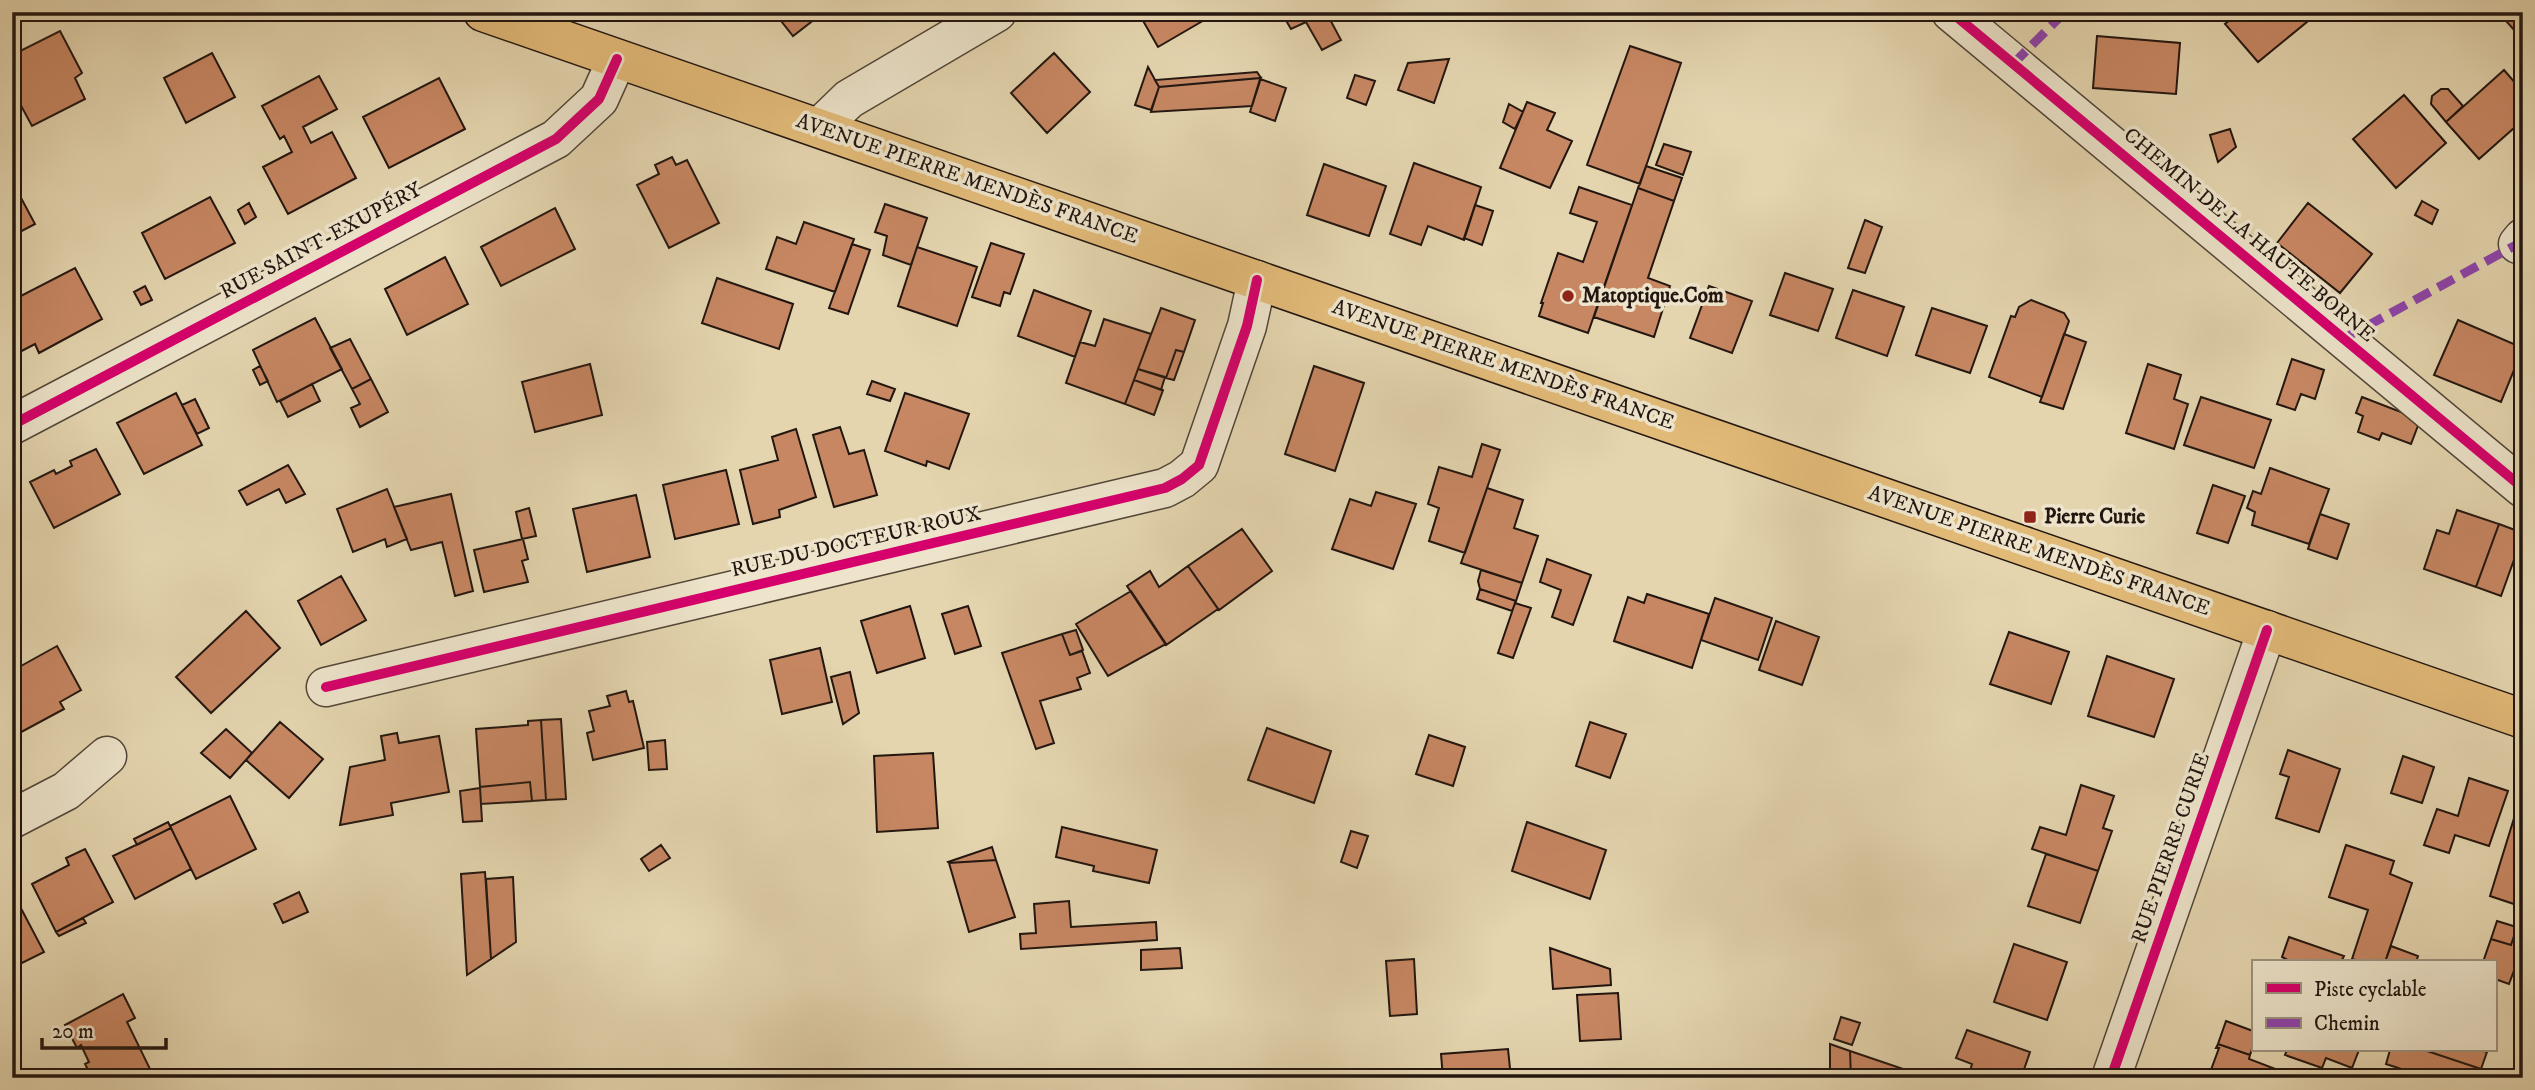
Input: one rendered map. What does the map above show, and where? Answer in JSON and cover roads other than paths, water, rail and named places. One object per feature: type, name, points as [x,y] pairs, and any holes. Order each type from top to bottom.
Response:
[{"type":"main road","name":"AVENUE PIERRE MENDÈS FRANCE","points":[[483,12],[2523,719]]},
{"type":"street","points":[[819,128],[849,99],[997,12]]},
{"type":"street","name":"CHEMIN DE LA HAUTE BORNE","points":[[1951,12],[2523,488]]},
{"type":"street","name":"RUE SAINT-EXUPÉRY","points":[[12,425],[556,139],[600,99],[617,59]]},
{"type":"street","name":"RUE DU DOCTEUR ROUX","points":[[326,687],[1165,488],[1199,465],[1247,326],[1257,279]]},
{"type":"street","name":"RUE PIERRE CURIE","points":[[2111,1078],[2267,630]]},
{"type":"street","points":[[12,820],[66,791],[107,756]]},
{"type":"place","name":"Matoptique.Com","points":[[1568,296]]},
{"type":"place","name":"Pierre Curie","points":[[2030,517]]}]
